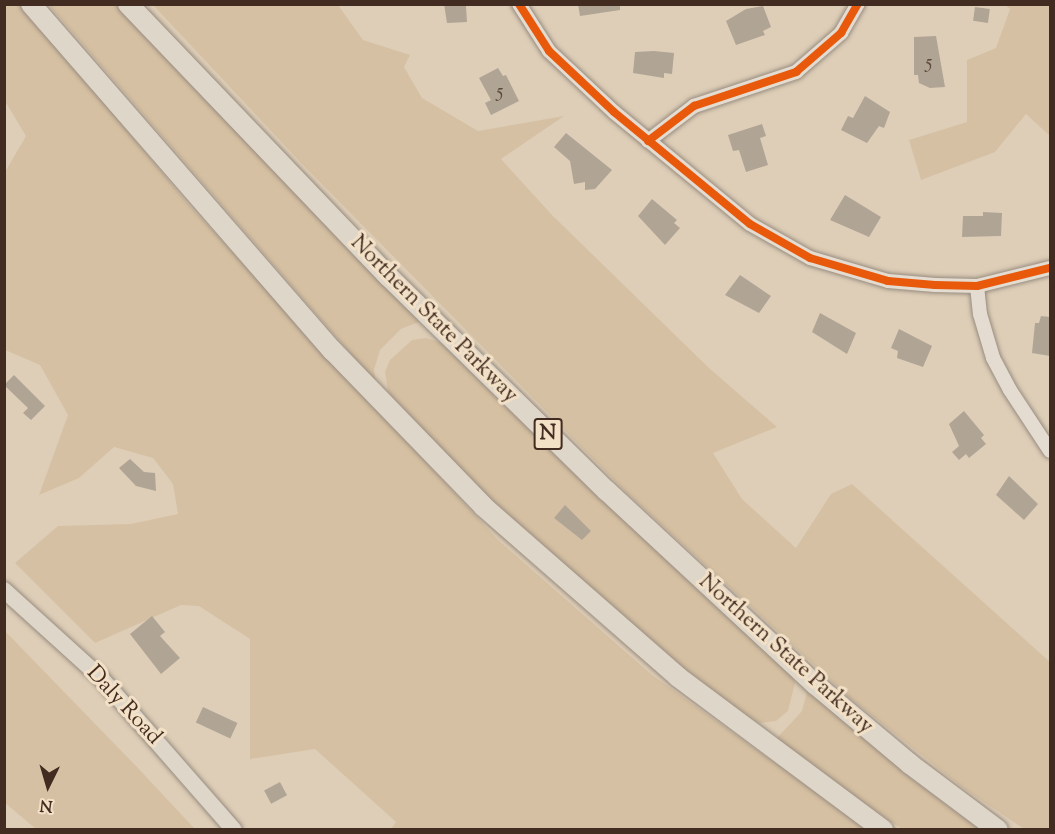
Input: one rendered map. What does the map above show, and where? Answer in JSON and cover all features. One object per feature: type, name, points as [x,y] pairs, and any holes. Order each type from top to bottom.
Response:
[{"type":"highway","points":[[31,4],[333,351],[483,506],[611,622],[704,698],[883,830]]},
{"type":"highway","name":"Northern State Parkway","points":[[128,4],[389,277],[607,492],[838,704],[998,830]]},
{"type":"main road","name":"Daly Road","points":[[4,590],[100,677],[234,830]]},
{"type":"street","points":[[519,4],[549,51],[648,141],[750,224],[810,258],[888,280],[977,286],[1050,268]]},
{"type":"street","points":[[648,141],[694,106],[796,72],[841,33],[858,4]]},
{"type":"street","points":[[977,286],[980,314],[993,358],[1050,451]]},
{"type":"shaded area","points":[[5,5],[19,5],[52,39],[188,204],[498,540],[652,675],[867,829],[391,829],[396,822],[315,749],[250,759],[250,639],[199,606],[181,605],[95,643],[15,563],[58,526],[131,524],[178,514],[173,484],[153,458],[114,447],[79,478],[39,495],[68,415],[40,365],[5,350],[5,172],[26,136],[5,101]]},
{"type":"shaded area","points":[[49,5],[118,5],[421,321],[401,329],[380,350],[374,370],[376,383]]},
{"type":"shaded area","points":[[153,5],[338,5],[363,40],[410,55],[404,67],[422,98],[478,131],[564,116],[501,159],[552,215],[709,368],[777,427],[713,453],[742,499],[796,548],[831,494],[852,484],[1050,662],[1050,829],[1024,829],[962,787],[849,697],[626,492],[304,166]]},
{"type":"shaded area","points":[[1005,5],[1050,5],[1050,136],[1026,114],[995,152],[921,180],[909,140],[967,122],[967,60],[996,48],[1010,9]]},
{"type":"shaded area","points":[[426,338],[445,344],[792,674],[795,683],[788,711],[776,721],[759,723],[734,710],[546,553],[396,405],[388,391],[385,372],[390,360],[412,340]]},
{"type":"shaded area","points":[[5,631],[195,829],[36,829],[5,803]]},
{"type":"shaded area","points":[[808,688],[990,829],[902,829],[818,772],[777,738],[802,711]]},
{"type":"building","points":[[444,4],[466,6],[467,22],[447,23]]},
{"type":"building","points":[[578,4],[620,4],[620,10],[580,16]]},
{"type":"building","points":[[763,6],[771,27],[763,31],[765,35],[736,45],[726,21],[746,9]]},
{"type":"building","points":[[975,7],[990,9],[988,23],[973,21]]},
{"type":"building","points":[[936,36],[945,87],[930,88],[919,83],[918,75],[914,75],[914,37]]},
{"type":"building","points":[[635,52],[674,53],[672,74],[664,73],[664,78],[633,73]]},
{"type":"building","points":[[498,68],[503,76],[506,75],[519,101],[491,115],[485,103],[491,100],[479,78]]},
{"type":"building","points":[[865,96],[890,112],[884,128],[879,126],[867,143],[841,130],[848,116],[853,118]]},
{"type":"building","points":[[762,124],[766,136],[760,138],[768,165],[746,172],[739,150],[733,151],[728,135]]},
{"type":"building","points":[[566,133],[612,170],[595,189],[585,190],[585,182],[574,184],[570,161],[554,147]]},
{"type":"building","points":[[845,195],[881,217],[869,237],[830,220]]},
{"type":"building","points":[[652,199],[677,220],[674,223],[680,228],[665,245],[638,216]]},
{"type":"building","points":[[983,212],[1002,213],[1001,236],[962,237],[963,216],[983,216]]},
{"type":"building","points":[[740,275],[771,296],[759,313],[725,295]]},
{"type":"building","points":[[820,313],[856,333],[847,354],[812,332]]},
{"type":"building","points":[[1041,316],[1050,317],[1050,356],[1032,353],[1035,323],[1039,323]]},
{"type":"building","points":[[899,329],[932,346],[923,367],[897,358],[898,351],[891,348]]},
{"type":"building","points":[[14,375],[45,406],[31,420],[23,413],[28,408],[4,385]]},
{"type":"building","points":[[964,411],[984,435],[981,438],[986,444],[969,458],[966,454],[959,460],[952,452],[959,446],[949,424]]},
{"type":"building","points":[[130,459],[144,472],[155,473],[156,491],[136,486],[119,468]]},
{"type":"building","points":[[1009,476],[1038,504],[1024,520],[996,495]]},
{"type":"building","points":[[565,505],[591,531],[582,540],[554,518]]},
{"type":"building","points":[[152,616],[165,632],[160,636],[180,658],[161,674],[130,634]]},
{"type":"building","points":[[203,707],[237,723],[230,738],[196,722]]},
{"type":"building","points":[[280,782],[287,795],[271,804],[264,790]]},
{"type":"cycle path","points":[[519,4],[549,51],[614,112],[750,224],[810,258],[888,281],[935,285],[977,286],[1050,268]]},
{"type":"cycle path","points":[[648,141],[694,106],[796,72],[841,33],[858,4]]}]
